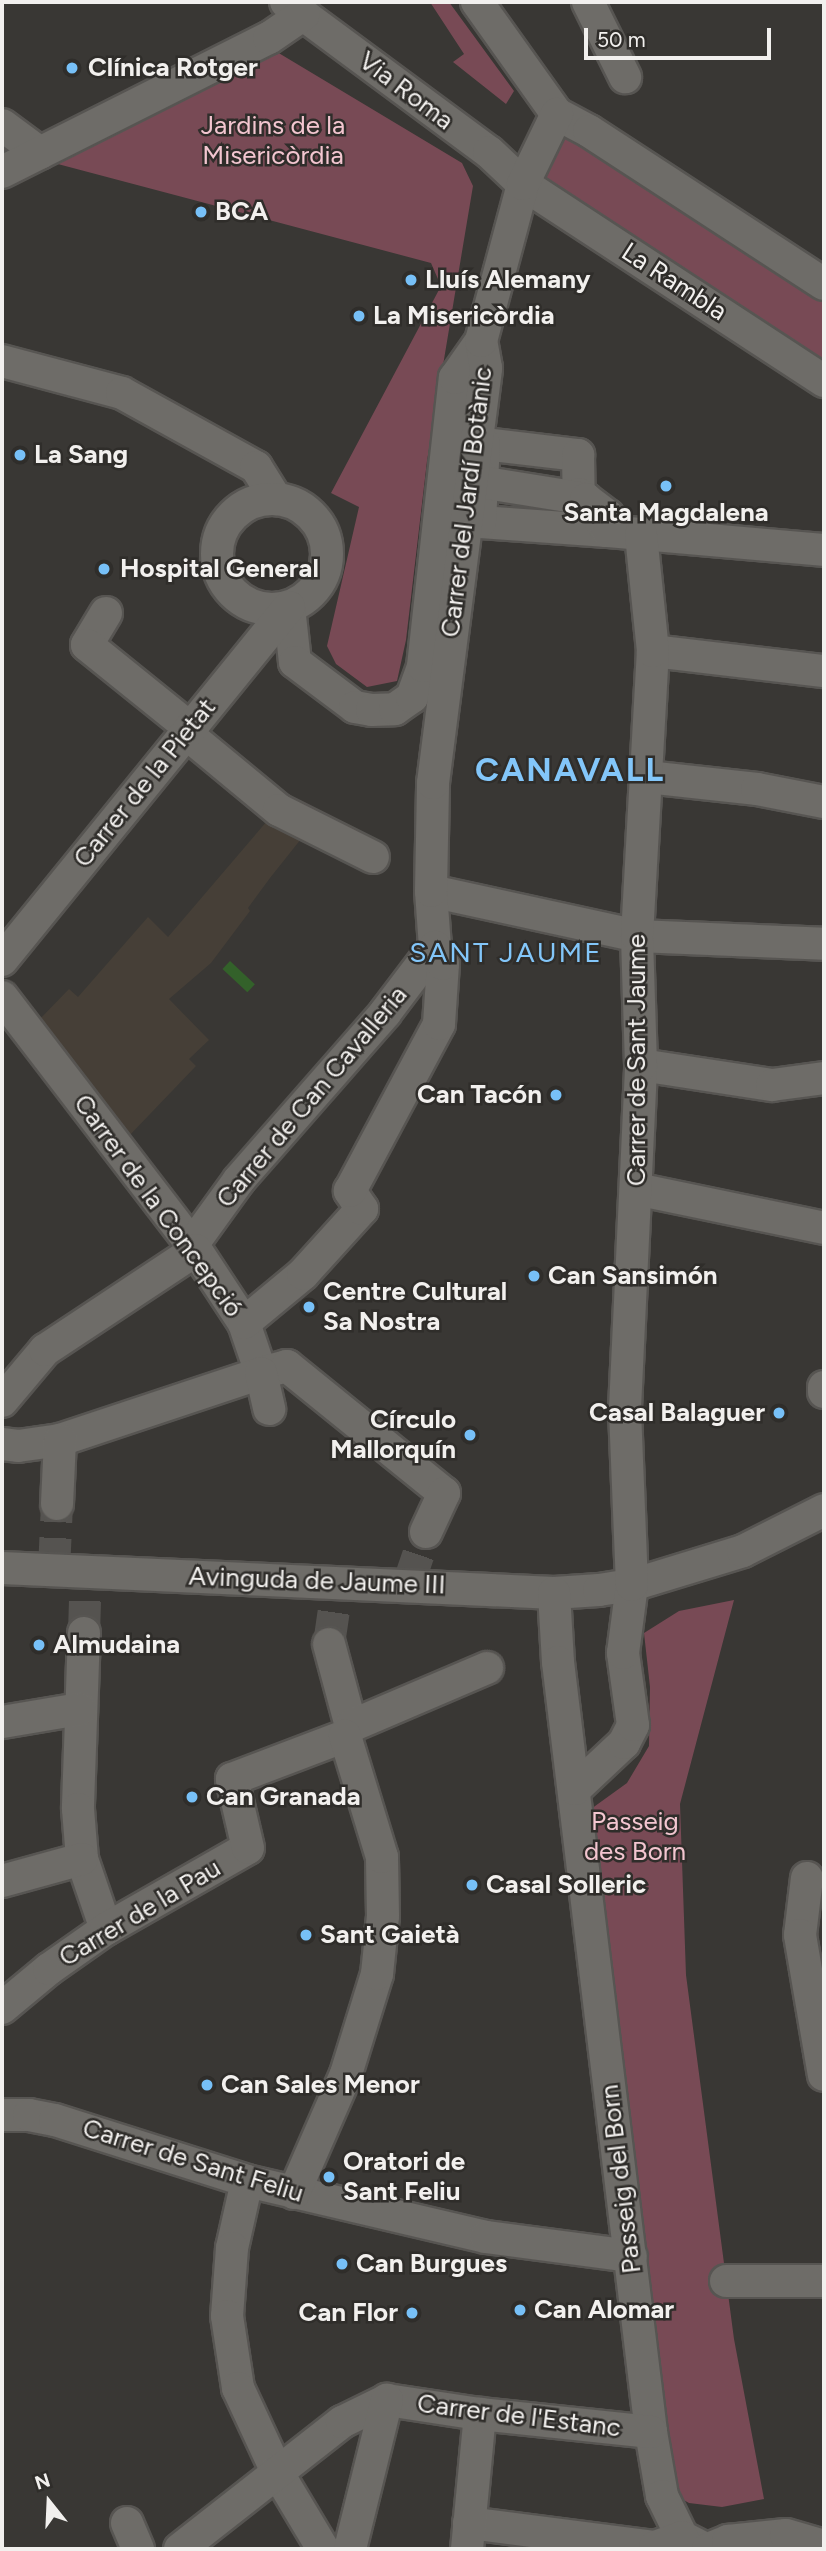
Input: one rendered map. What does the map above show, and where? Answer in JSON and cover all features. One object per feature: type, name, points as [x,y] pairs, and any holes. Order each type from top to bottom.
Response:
[{"type":"street","points":[[477,2],[557,114],[589,131],[824,284]]},
{"type":"street","points":[[588,2],[625,77]]},
{"type":"street","points":[[2,172],[269,38],[295,8]]},
{"type":"street","name":"Via Roma","points":[[295,8],[489,152],[523,184]]},
{"type":"street","name":"Carrer del Jardí Botànic","points":[[430,891],[433,783],[478,463],[486,368],[481,341],[523,184],[557,114]]},
{"type":"street","points":[[2,125],[40,153]]},
{"type":"street","name":"La Rambla","points":[[523,184],[824,381]]},
{"type":"street","points":[[289,607],[295,662],[355,707],[372,710],[396,709],[412,697],[423,666],[455,378],[481,341]]},
{"type":"street","points":[[3,363],[122,393],[256,467],[276,499]]},
{"type":"street","points":[[607,531],[608,516],[579,494],[578,454],[484,444],[478,463],[480,522],[824,551]]},
{"type":"street","points":[[478,463],[486,483],[586,499]]},
{"type":"street","points":[[276,499],[295,503],[311,514],[322,529],[327,547],[326,566],[318,584],[306,598],[289,607],[262,608],[238,598],[226,585],[218,569],[216,551],[220,534],[229,519],[242,507],[258,500],[276,499]]},
{"type":"street","name":"Carrer de Sant Jaume","points":[[575,1789],[624,1743],[633,1725],[623,1653],[632,1585],[625,1408],[641,1065],[637,936],[653,651],[641,535]]},
{"type":"street","name":"Carrer de la Pietat","points":[[2,960],[289,607]]},
{"type":"street","points":[[107,612],[87,645],[279,810],[373,857]]},
{"type":"street","points":[[653,651],[824,671]]},
{"type":"street","points":[[647,776],[757,789],[824,802]]},
{"type":"street","points":[[244,1323],[303,1273],[362,1209],[350,1191],[439,1024],[443,964],[435,947],[430,891],[637,936],[824,944]]},
{"type":"street","name":"Carrer de Can Cavalleria","points":[[194,1247],[239,1180],[385,1013],[435,947]]},
{"type":"street","name":"Carrer de la Concepció","points":[[2,998],[194,1247],[244,1323],[261,1373],[269,1409]]},
{"type":"street","points":[[641,1065],[772,1085],[824,1078]]},
{"type":"street","points":[[636,1189],[824,1228]]},
{"type":"street","points":[[2,1401],[45,1350],[194,1247]]},
{"type":"street","points":[[2,1444],[18,1446],[60,1440],[288,1366],[444,1493],[426,1532]]},
{"type":"street","points":[[57,1504],[60,1440]]},
{"type":"street","name":"Avinguda de Jaume III","points":[[2,1568],[554,1593],[632,1585],[743,1551],[824,1510]]},
{"type":"street","name":"Passeig del Born","points":[[554,1593],[558,1662],[651,2432],[662,2496],[711,2545]]},
{"type":"street","points":[[84,1633],[78,1809],[82,1859],[106,1929]]},
{"type":"street","points":[[295,2193],[346,2074],[377,1975],[383,1916],[382,1857],[348,1731],[329,1644]]},
{"type":"street","points":[[348,1731],[488,1668]]},
{"type":"street","points":[[2,1722],[80,1709]]},
{"type":"street","name":"Carrer de la Pau","points":[[2,2008],[49,1969],[106,1929],[248,1848],[232,1779],[348,1731]]},
{"type":"street","points":[[2,1881],[82,1859]]},
{"type":"street","points":[[807,1878],[800,1935],[824,2075]]},
{"type":"street","name":"Carrer de Sant Feliu","points":[[2,2115],[29,2115],[55,2120],[247,2180],[486,2238],[631,2256]]},
{"type":"street","points":[[247,2180],[232,2248],[227,2316],[238,2388],[277,2472],[323,2549]]},
{"type":"street","points":[[726,2281],[824,2283]]},
{"type":"street","points":[[180,2549],[342,2422],[387,2400]]},
{"type":"street","points":[[350,2549],[387,2400]]},
{"type":"street","name":"Carrer de l'Estanc","points":[[387,2400],[480,2414],[651,2432]]},
{"type":"street","points":[[480,2414],[468,2536],[655,2547],[711,2545],[786,2535],[824,2546]]},
{"type":"shaded area","points":[[273,814],[305,834],[248,908],[250,911],[211,963],[169,999],[209,1040],[189,1059],[196,1066],[128,1137],[37,1022],[69,989],[78,997],[148,917],[168,937]]},
{"type":"shaded area","points":[[230,961],[255,984],[247,992],[222,969]]},
{"type":"green space","points":[[430,2],[449,2],[514,91],[506,104],[453,62],[464,54]]},
{"type":"green space","name":"Jardins de la Misericòrdia","points":[[277,52],[462,163],[473,186],[427,461],[406,640],[397,681],[367,687],[336,664],[327,646],[359,507],[331,493],[441,286],[431,263],[54,163]]},
{"type":"green space","points":[[562,124],[824,293],[824,375],[536,184]]},
{"type":"green space","name":"Passeig des Born","points":[[734,1600],[680,1804],[686,1975],[734,2339],[764,2499],[722,2507],[689,2503],[673,2494],[584,1814],[627,1783],[649,1746],[650,1687],[644,1633],[679,1611]]},
{"type":"tunnel","points":[[54,1570],[57,1504]]},
{"type":"tunnel","points":[[408,1585],[426,1532]]},
{"type":"tunnel","points":[[84,1633],[86,1571]]},
{"type":"tunnel","points":[[329,1644],[338,1582]]},
{"type":"place","name":"Clínica Rotger","points":[[72,68]]},
{"type":"place","name":"BCA","points":[[201,212]]},
{"type":"place","name":"Lluís Alemany","points":[[411,280]]},
{"type":"place","name":"La Misericòrdia","points":[[359,316]]},
{"type":"place","name":"La Sang","points":[[20,455]]},
{"type":"place","name":"Santa Magdalena","points":[[666,486]]},
{"type":"place","name":"Hospital General","points":[[104,569]]},
{"type":"place","name":"Can Tacón","points":[[556,1095]]},
{"type":"place","name":"Can Sansimón","points":[[534,1276]]},
{"type":"place","name":"Centre Cultural Sa Nostra","points":[[309,1307]]},
{"type":"place","name":"Casal Balaguer","points":[[779,1413]]},
{"type":"place","name":"Círculo Mallorquín","points":[[470,1435]]},
{"type":"place","name":"Almudaina","points":[[39,1645]]},
{"type":"place","name":"Can Granada","points":[[192,1797]]},
{"type":"place","name":"Casal Solleric","points":[[472,1885]]},
{"type":"place","name":"Sant Gaietà","points":[[306,1935]]},
{"type":"place","name":"Can Sales Menor","points":[[207,2085]]},
{"type":"place","name":"Oratori de Sant Feliu","points":[[329,2177]]},
{"type":"place","name":"Can Burgues","points":[[342,2264]]},
{"type":"place","name":"Can Alomar","points":[[520,2310]]},
{"type":"place","name":"Can Flor","points":[[412,2313]]},
{"type":"district","name":"CANAVALL","points":[[570,770]]},
{"type":"district","name":"SANT JAUME","points":[[506,952]]}]
